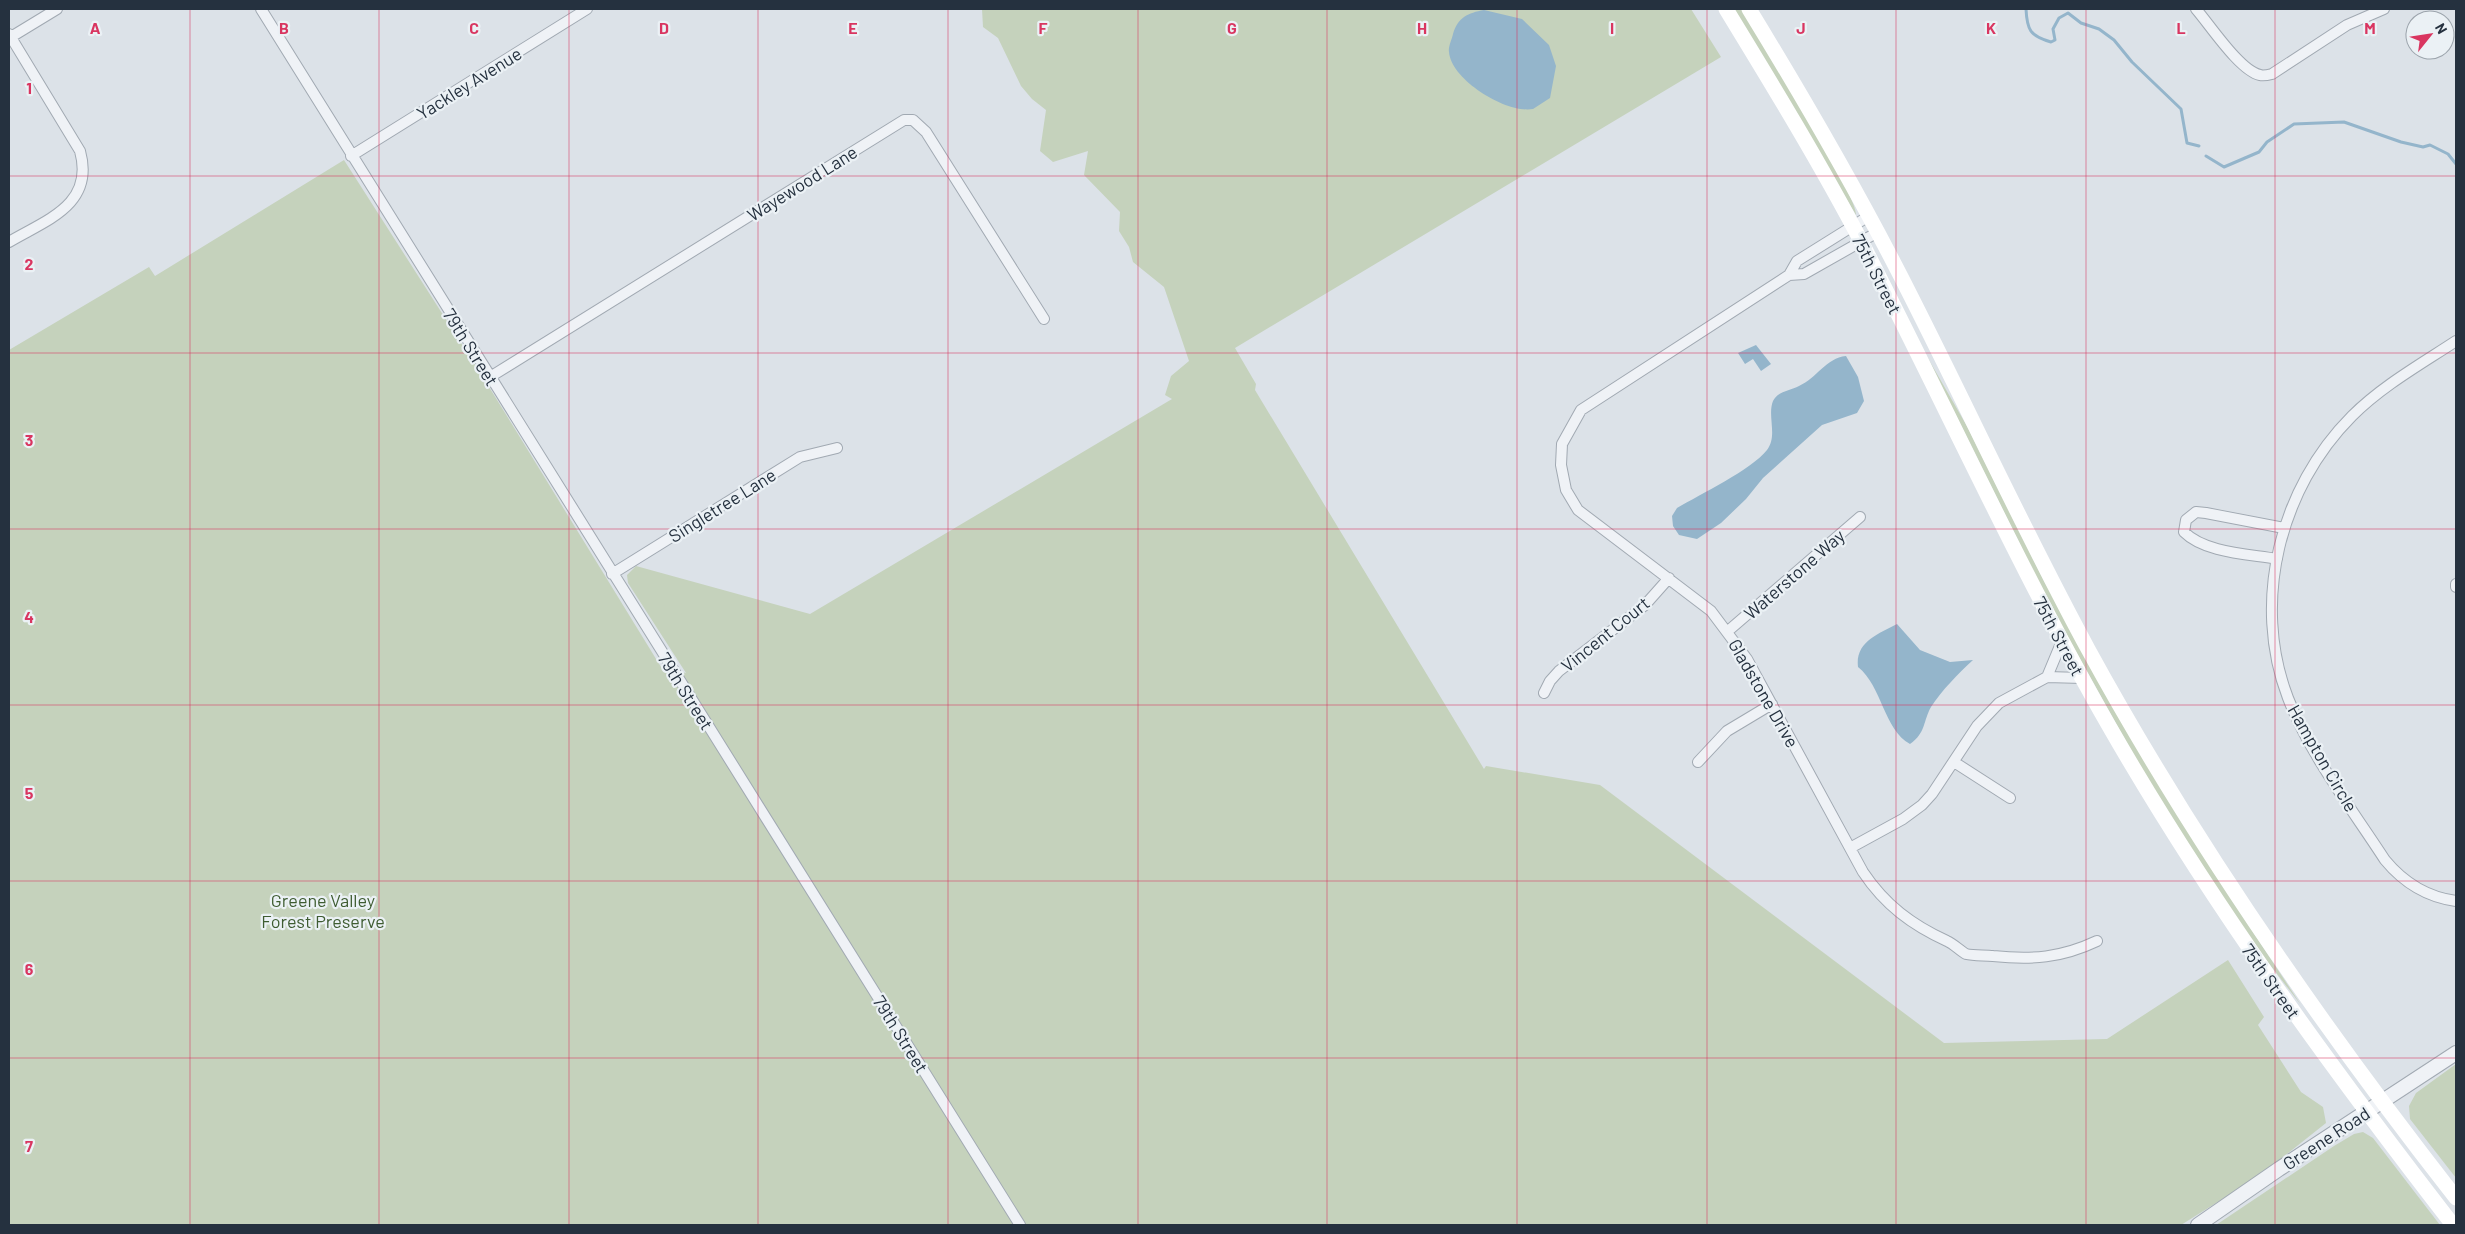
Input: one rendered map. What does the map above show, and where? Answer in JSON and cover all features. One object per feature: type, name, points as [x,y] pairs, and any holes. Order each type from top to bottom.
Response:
[{"type":"main road","name":"75th Street","points":[[1726,9],[1792,117],[1861,241],[2008,539],[2082,678],[2145,787],[2262,970],[2366,1112],[2453,1225]]},
{"type":"main road","name":"75th Street","points":[[1749,9],[1828,142],[1878,232],[2031,542],[2119,706],[2183,812],[2261,933],[2382,1101],[2456,1198]]},
{"type":"street","points":[[9,242],[68,205],[80,190],[84,172],[80,151],[10,36],[57,9]]},
{"type":"street","name":"79th Street","points":[[261,9],[1020,1225]]},
{"type":"street","name":"Yackley Avenue","points":[[351,156],[587,9]]},
{"type":"street","points":[[2196,9],[2240,61],[2250,71],[2260,76],[2272,74],[2347,24],[2384,9]]},
{"type":"street","name":"Wayewood Lane","points":[[490,377],[904,120],[913,120],[926,132],[1044,319]]},
{"type":"street","name":"Gladstone Drive","points":[[1869,216],[1797,261],[1789,275],[1581,410],[1562,444],[1562,479],[1578,510],[1711,611],[1728,631],[1747,659],[1870,882],[1897,912],[1916,926],[1949,942],[1966,954],[2032,959],[2076,951],[2097,941]]},
{"type":"street","name":"Gladstone Drive","points":[[1789,275],[1804,274],[1878,232]]},
{"type":"street","name":"Hampton Circle","points":[[2456,341],[2374,397],[2335,434],[2304,479],[2284,528],[2277,559],[2272,601],[2275,646],[2280,672],[2299,722],[2395,873],[2417,889],[2431,895],[2456,901]]},
{"type":"street","name":"Singletree Lane","points":[[612,574],[800,457],[837,448]]},
{"type":"street","points":[[2277,559],[2207,547],[2193,541],[2184,532],[2186,520],[2196,512],[2284,528]]},
{"type":"street","name":"Waterstone Way","points":[[1728,631],[1860,517]]},
{"type":"street","name":"Vincent Court","points":[[1544,693],[1550,681],[1559,671],[1645,606],[1669,578]]},
{"type":"street","points":[[2047,677],[2062,641]]},
{"type":"street","points":[[1850,848],[1903,819],[1922,805],[1978,726],[1999,703],[2047,677],[2082,678]]},
{"type":"street","points":[[1698,762],[1727,732],[1772,704]]},
{"type":"street","points":[[1954,762],[2010,798]]},
{"type":"street","name":"Greene Road","points":[[2198,1225],[2279,1168],[2456,1054]]},
{"type":"green space","name":"Greene Valley Forest Preserve","points":[[982,9],[1691,9],[1721,57],[1235,348],[1256,384],[1255,390],[1484,769],[1486,766],[1600,785],[1944,1043],[2107,1039],[2228,960],[2264,1017],[2258,1025],[2301,1092],[2323,1107],[2326,1123],[2259,1176],[2181,1225],[9,1225],[9,350],[149,267],[155,276],[344,160],[486,382],[661,667],[686,673],[628,583],[627,575],[636,566],[810,614],[1172,399],[1165,395],[1171,376],[1189,361],[1164,287],[1133,262],[1129,247],[1119,231],[1120,212],[1084,175],[1088,151],[1053,162],[1040,151],[1046,110],[1032,99],[1021,86],[998,38],[983,27]]},
{"type":"green space","points":[[1734,9],[1741,9],[1806,115],[1842,179],[1853,202],[1856,215]]},
{"type":"green space","points":[[1925,353],[1968,428],[2045,583],[2211,868],[2301,1005],[2247,935],[2147,779],[2049,603]]},
{"type":"green space","points":[[2456,1064],[2456,1178],[2410,1119],[2409,1106],[2416,1093]]},
{"type":"green space","points":[[2363,1132],[2373,1138],[2440,1225],[2216,1225],[2334,1146],[2354,1134]]},
{"type":"water","points":[[1484,10],[1522,19],[1549,45],[1556,66],[1550,98],[1533,109],[1522,109],[1496,101],[1470,84],[1452,63],[1449,48],[1458,23],[1468,14]]},
{"type":"water","points":[[1756,345],[1771,364],[1761,371],[1753,359],[1745,364],[1738,353]]},
{"type":"water","points":[[1846,356],[1858,377],[1864,401],[1857,413],[1822,425],[1763,478],[1746,499],[1721,523],[1697,539],[1679,535],[1673,526],[1672,516],[1677,508],[1750,466],[1767,450],[1772,439],[1771,407],[1775,398],[1781,393],[1796,388],[1833,360]]},
{"type":"water","points":[[1897,624],[1920,650],[1950,662],[1973,660],[1950,682],[1935,701],[1928,712],[1922,731],[1910,744],[1894,729],[1873,685],[1858,667],[1858,658],[1864,645],[1876,635]]},
{"type":"waterway","points":[[2026,9],[2027,22],[2031,31],[2044,40],[2051,42],[2055,40],[2053,29],[2059,18],[2068,13],[2081,23],[2099,29],[2114,40],[2132,62],[2181,109],[2187,143],[2199,146]]},
{"type":"waterway","points":[[2206,156],[2224,167],[2259,152],[2267,142],[2294,124],[2344,122],[2401,142],[2423,147],[2430,145],[2448,154],[2456,164]]}]
